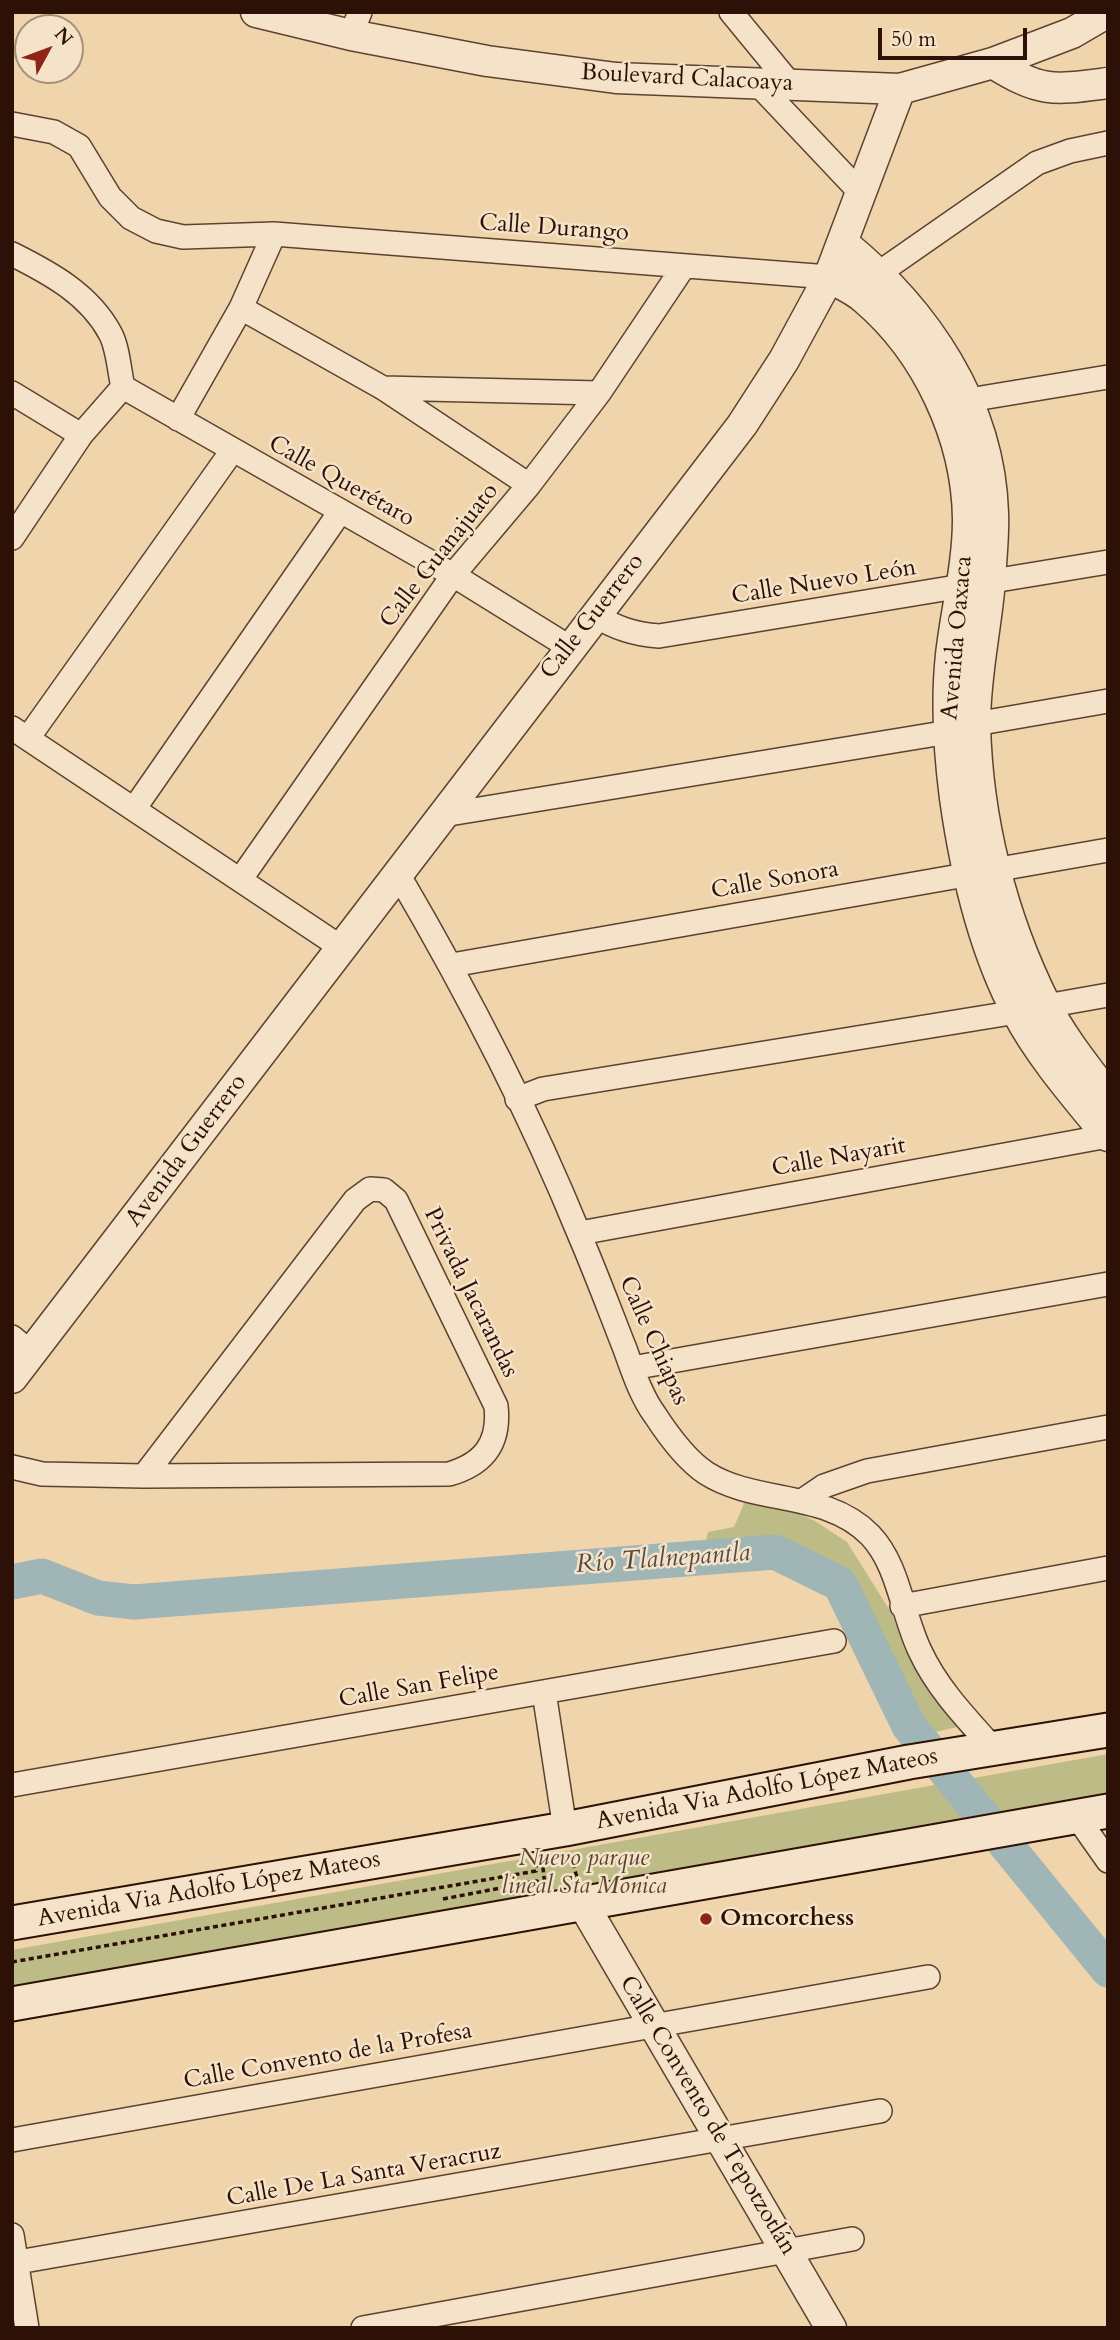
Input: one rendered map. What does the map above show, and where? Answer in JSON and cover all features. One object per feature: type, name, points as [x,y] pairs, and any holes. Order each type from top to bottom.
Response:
[{"type":"main road","name":"Avenida Via Adolfo López Mateos","points":[[12,1923],[565,1829],[909,1762],[1108,1730]]},
{"type":"main road","points":[[12,2004],[1092,1814]]},
{"type":"street","name":"Boulevard Calacoaya","points":[[256,12],[355,24],[487,61],[617,78],[900,89],[993,63],[1072,33],[1108,12]]},
{"type":"street","points":[[731,12],[791,85]]},
{"type":"street","points":[[993,63],[1024,83],[1051,90],[1108,83]]},
{"type":"street","points":[[758,84],[860,192]]},
{"type":"street","name":"Calle Guerrero","points":[[342,948],[569,647],[742,425],[784,360],[829,276],[844,244],[860,192],[900,89]]},
{"type":"street","name":"Calle Durango","points":[[12,124],[54,132],[79,146],[110,197],[131,218],[156,231],[183,237],[274,234],[829,276]]},
{"type":"street","points":[[829,276],[879,273],[1037,163],[1070,151],[1108,143]]},
{"type":"street","points":[[178,419],[241,308],[274,234]]},
{"type":"street","name":"Avenida Oaxaca","points":[[844,244],[879,273],[911,309],[943,353],[969,400],[985,453],[993,512],[976,586],[951,656],[962,728],[955,798],[982,872],[1016,936],[1046,1006],[1108,1096]]},
{"type":"street","points":[[12,254],[47,271],[88,302],[112,335],[123,387],[80,435],[12,538]]},
{"type":"street","name":"Calle Guanajuato","points":[[240,880],[453,575],[529,485],[599,393],[684,266]]},
{"type":"street","name":"Avenida Oaxaca","points":[[829,276],[863,297],[895,327],[924,368],[944,407],[961,462],[976,586]]},
{"type":"street","points":[[241,308],[383,387],[529,485]]},
{"type":"street","points":[[969,400],[1108,377]]},
{"type":"street","name":"Calle Querétaro","points":[[123,387],[453,575],[569,647]]},
{"type":"street","points":[[383,387],[599,393]]},
{"type":"street","points":[[12,393],[80,435]]},
{"type":"street","points":[[232,451],[20,733],[342,948]]},
{"type":"street","points":[[134,809],[340,512]]},
{"type":"street","name":"Calle Nuevo León","points":[[594,615],[616,629],[638,635],[659,636],[976,586],[1108,562]]},
{"type":"street","points":[[443,815],[1108,701]]},
{"type":"street","name":"Calle Sonora","points":[[452,965],[1108,850]]},
{"type":"street","name":"Avenida Oaxaca","points":[[982,872],[989,943],[1017,1012],[1108,1136]]},
{"type":"street","name":"Calle Chiapas","points":[[398,874],[452,965],[517,1099],[580,1233],[632,1368],[652,1412],[676,1444],[705,1472],[741,1488],[802,1501],[843,1514],[870,1535],[888,1561],[919,1650],[937,1681],[993,1748]]},
{"type":"street","name":"Avenida Guerrero","points":[[19,1356],[342,948]]},
{"type":"street","points":[[1046,1006],[1108,995]]},
{"type":"street","points":[[517,1099],[543,1089],[1017,1012]]},
{"type":"street","name":"Calle Nayarit","points":[[580,1233],[1108,1136]]},
{"type":"street","name":"Privada Jacarandas","points":[[12,1467],[42,1474],[144,1476],[449,1474],[468,1469],[484,1457],[496,1432],[496,1406],[396,1200],[384,1190],[370,1189],[355,1200],[144,1476]]},
{"type":"street","points":[[632,1368],[1108,1284]]},
{"type":"street","points":[[802,1501],[824,1486],[867,1471],[1108,1427]]},
{"type":"street","points":[[902,1606],[1108,1568]]},
{"type":"street","name":"Calle San Felipe","points":[[12,1785],[834,1641]]},
{"type":"street","points":[[544,1692],[565,1829]]},
{"type":"street","points":[[1092,1814],[1108,1861]]},
{"type":"street","name":"Calle Convento de Tepotzotlán","points":[[583,1904],[831,2328]]},
{"type":"street","name":"Calle Convento de la Profesa","points":[[12,2140],[928,1977]]},
{"type":"street","name":"Calle De La Santa Veracruz","points":[[18,2262],[880,2111]]},
{"type":"street","points":[[12,2235],[27,2328]]},
{"type":"street","points":[[363,2328],[852,2239]]},
{"type":"path","points":[[565,1829],[583,1904]]},
{"type":"path","points":[[12,1962],[536,1871],[537,1856],[541,1855],[546,1892]]},
{"type":"green space","points":[[746,1499],[767,1499],[815,1521],[847,1542],[892,1614],[919,1675],[957,1727],[931,1733],[922,1724],[843,1571],[789,1545],[706,1541],[708,1532],[734,1527]]},
{"type":"green space","name":"Nuevo parque lineal Sta Monica","points":[[1108,1754],[1108,1797],[582,1898],[546,1892],[12,1987],[12,1950]]},
{"type":"waterway","name":"Río Tlalnepantla","points":[[12,1582],[42,1576],[98,1598],[134,1602],[775,1552],[840,1584],[909,1726],[1108,1970]]},
{"type":"place","name":"Omcorchess","points":[[706,1919]]}]
